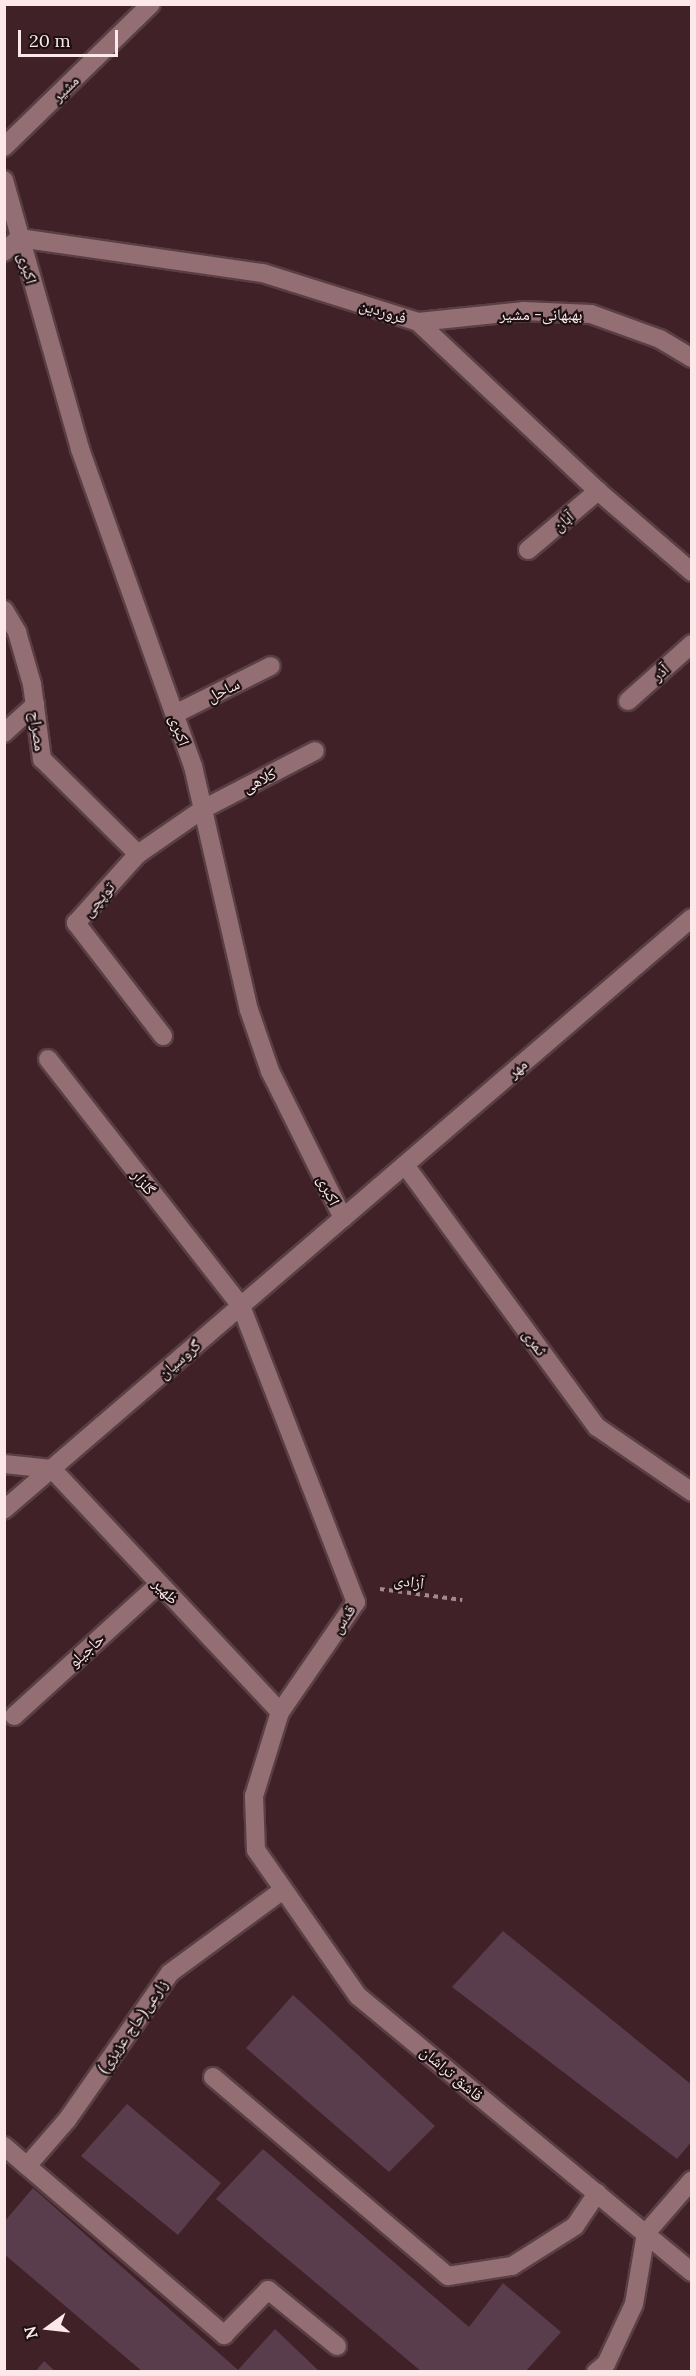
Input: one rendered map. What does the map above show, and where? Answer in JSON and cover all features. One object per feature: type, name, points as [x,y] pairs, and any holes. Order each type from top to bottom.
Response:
[{"type":"street","name":"مشیر","points":[[4,147],[151,4]]},
{"type":"street","name":"اکبری","points":[[4,180],[80,449],[175,714],[203,809],[249,1010],[270,1071],[343,1218]]},
{"type":"street","points":[[4,252],[19,238]]},
{"type":"street","name":"فروردین","points":[[19,238],[262,273],[418,322],[598,491],[692,572]]},
{"type":"street","name":"بهبهانی- مشیر","points":[[418,322],[524,311],[591,314],[660,339],[692,358]]},
{"type":"street","name":"آبان","points":[[528,550],[598,491]]},
{"type":"street","name":"مصراح","points":[[4,610],[17,632],[35,705],[42,759],[138,854]]},
{"type":"street","name":"آذر","points":[[628,701],[692,644]]},
{"type":"street","name":"ساحل","points":[[175,714],[272,666]]},
{"type":"street","points":[[4,733],[35,705]]},
{"type":"street","name":"کلاهی","points":[[203,809],[315,751]]},
{"type":"street","name":"توپچی","points":[[163,1036],[76,923],[138,854],[203,809]]},
{"type":"street","name":"مهر","points":[[343,1218],[692,918]]},
{"type":"street","name":"گلزار","points":[[48,1059],[241,1306]]},
{"type":"street","name":"ثمری","points":[[405,1164],[597,1428],[692,1492]]},
{"type":"street","name":"گروسیان","points":[[4,1510],[343,1218]]},
{"type":"street","name":"قدس","points":[[241,1306],[352,1586],[356,1602],[280,1712],[254,1796],[256,1850],[283,1890]]},
{"type":"street","points":[[4,1464],[52,1469]]},
{"type":"street","name":"ظهیر","points":[[52,1469],[280,1712]]},
{"type":"street","name":"حاجیلو","points":[[14,1716],[159,1584]]},
{"type":"street","name":"زارعی(حاج عزیزی)","points":[[27,2166],[67,2120],[170,1973],[283,1890]]},
{"type":"street","name":"قاشق تراشان","points":[[283,1890],[358,1996],[692,2272]]},
{"type":"street","points":[[213,2077],[448,2276],[512,2266],[575,2226],[597,2193]]},
{"type":"street","points":[[4,2146],[224,2335],[268,2290],[337,2346]]},
{"type":"street","points":[[596,2372],[606,2364],[634,2304],[646,2234],[692,2180]]},
{"type":"path","name":"آزادی","points":[[352,1586],[462,1600]]},
{"type":"building","points":[[503,1931],[692,2085],[692,2141],[677,2159],[452,1987]]},
{"type":"building","points":[[293,1995],[435,2126],[389,2172],[246,2048]]},
{"type":"building","points":[[127,2104],[221,2183],[178,2235],[81,2156]]},
{"type":"building","points":[[263,2149],[469,2327],[503,2283],[561,2332],[525,2372],[422,2372],[216,2199]]},
{"type":"building","points":[[33,2188],[238,2370],[275,2329],[320,2372],[143,2372],[4,2254],[4,2222]]},
{"type":"building","points":[[44,2361],[56,2372],[35,2372]]}]
